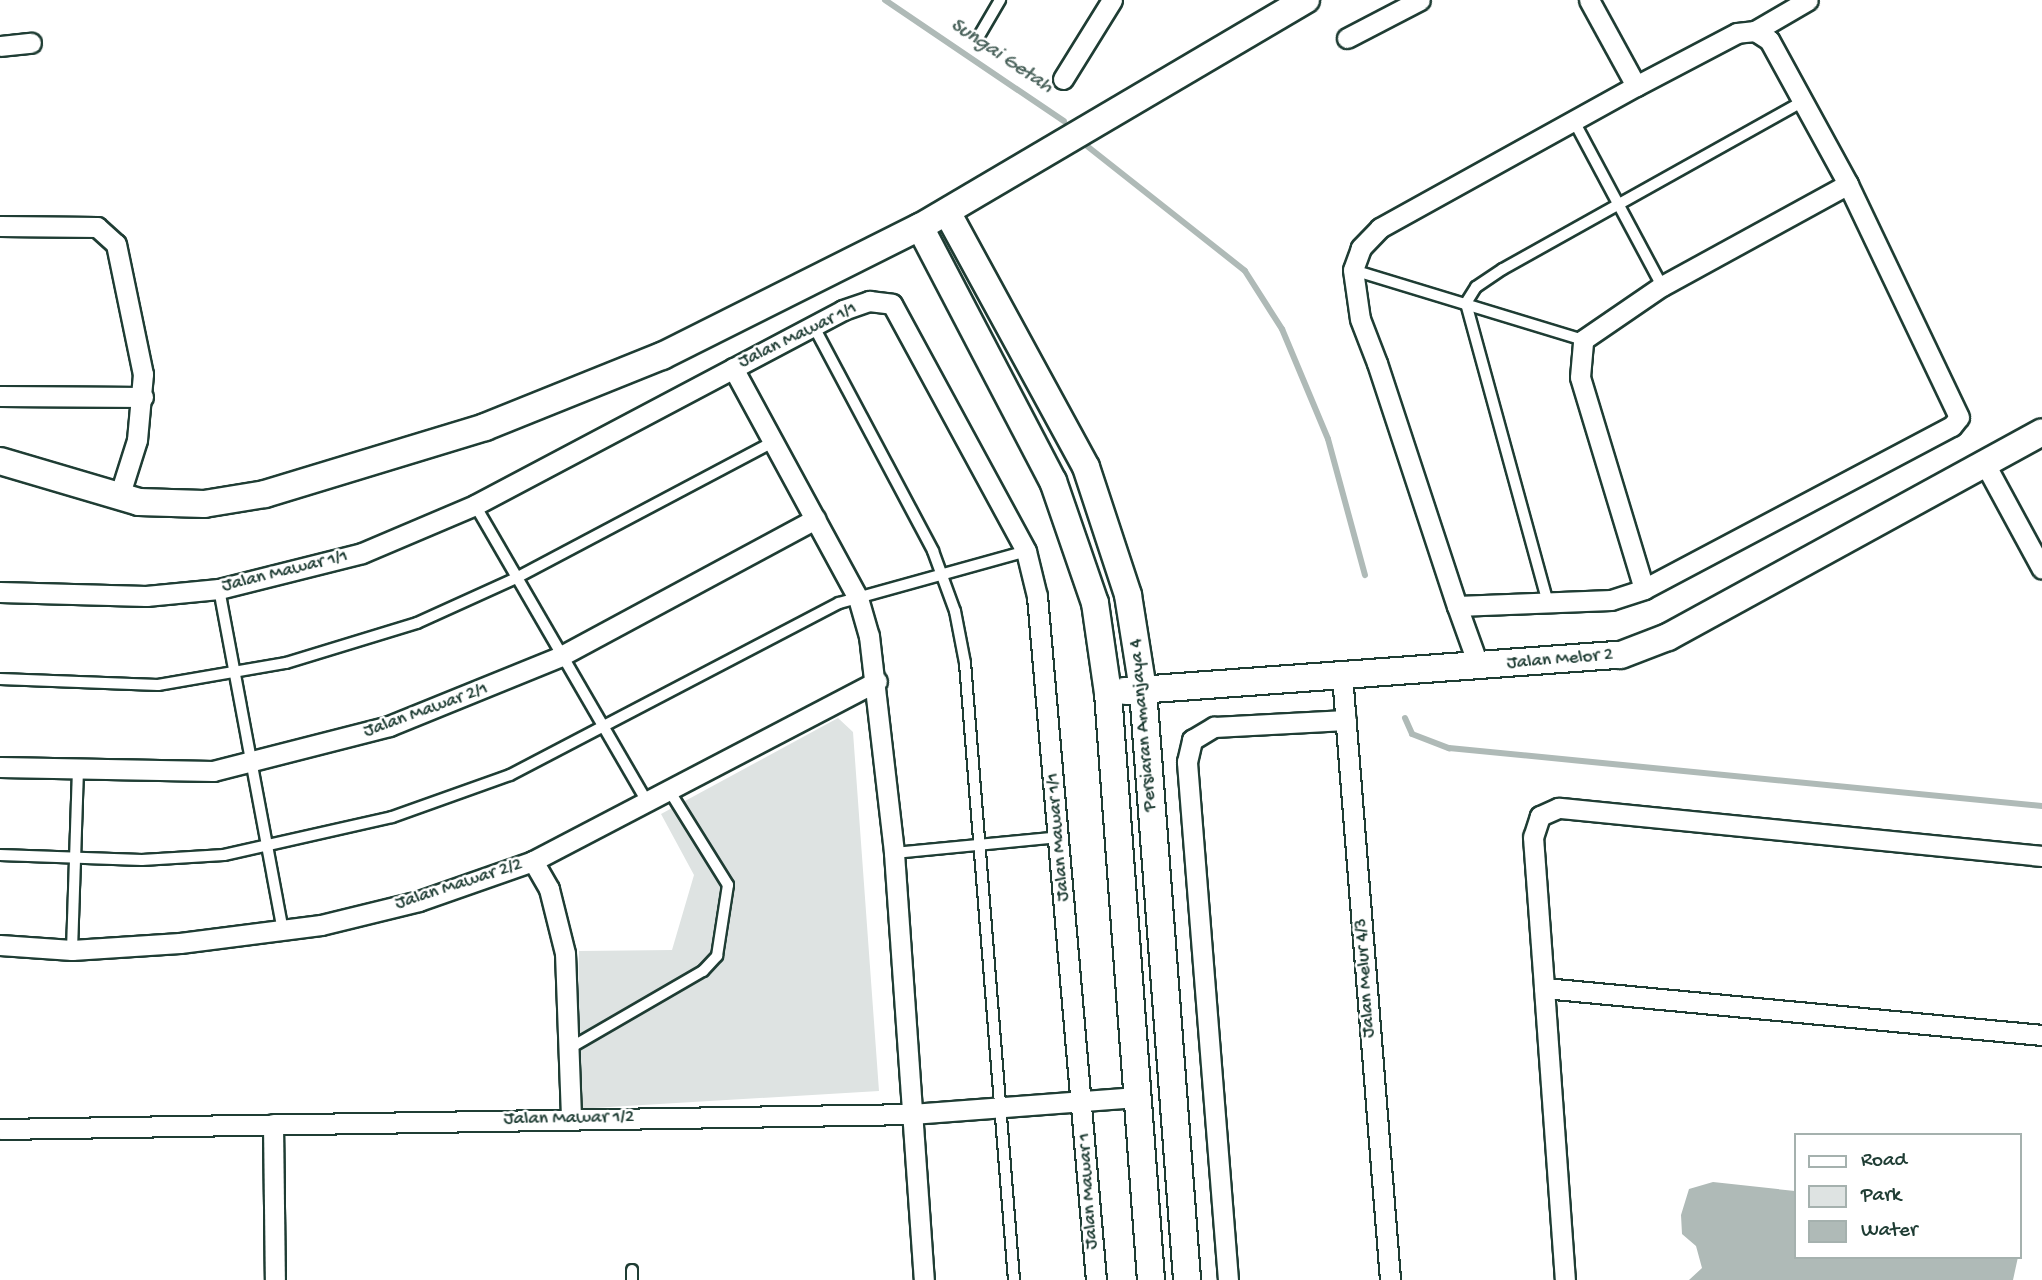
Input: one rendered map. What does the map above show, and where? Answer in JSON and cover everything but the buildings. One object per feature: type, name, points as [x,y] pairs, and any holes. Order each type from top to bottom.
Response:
[{"type":"street","points":[[1063,79],[1112,0]]},
{"type":"street","points":[[0,461],[119,497],[159,504],[234,500],[485,427],[662,356],[920,227],[1060,148],[1306,0]]},
{"type":"street","points":[[1347,38],[1420,0]]},
{"type":"street","points":[[1589,0],[1636,86]]},
{"type":"street","points":[[1479,667],[1360,319],[1353,270],[1361,247],[1380,228],[1575,123],[1636,86],[1737,33],[1755,31],[1808,0]]},
{"type":"street","points":[[1457,606],[1549,605],[1611,600],[1644,589],[1952,426],[1959,416],[1848,184],[1769,40],[1755,31]]},
{"type":"street","points":[[0,46],[31,43]]},
{"type":"street","points":[[1644,589],[1580,377],[1583,340],[1662,286],[1848,184]]},
{"type":"street","name":"Persiaran Amanjaya 4","points":[[947,212],[1086,467],[1120,560],[1143,690],[1188,1280]]},
{"type":"street","points":[[0,226],[72,225],[108,232],[129,287],[143,397],[119,497]]},
{"type":"street","name":"Persiaran Amanjaya 4","points":[[920,227],[1058,493],[1095,603],[1108,693],[1151,1280]]},
{"type":"street","name":"Jalan Mawar 1/1","points":[[0,592],[146,596],[219,590],[362,553],[475,505],[813,325],[869,301],[892,304],[1026,551],[1037,596],[1082,1102]]},
{"type":"street","points":[[733,368],[858,598],[877,681],[894,853],[924,1280]]},
{"type":"street","points":[[0,396],[143,397]]},
{"type":"street","name":"Jalan Melor 2","points":[[1108,693],[1597,659],[1644,648],[2042,432]]},
{"type":"street","points":[[1985,464],[2042,569]]},
{"type":"street","name":"Jalan Mawar 2/1","points":[[0,767],[78,772],[252,765],[389,726],[561,656],[815,519]]},
{"type":"street","name":"Jalan Melur 4/3","points":[[1342,676],[1390,1280]]},
{"type":"street","name":"Jalan Mawar 2/2","points":[[0,945],[72,950],[283,931],[419,901],[533,861],[670,792],[877,681]]},
{"type":"street","points":[[1228,1280],[1187,762],[1192,740],[1214,727],[1346,720]]},
{"type":"street","points":[[1565,1280],[1533,837],[1540,816],[1558,808],[2042,856]]},
{"type":"street","points":[[533,861],[549,889],[565,953],[571,1120]]},
{"type":"street","points":[[1544,988],[2042,1035]]},
{"type":"street","name":"Jalan Mawar 1/2","points":[[0,1129],[911,1114],[1000,1110],[1137,1097]]},
{"type":"street","name":"Jalan Mawar 1","points":[[1082,1102],[1096,1280]]},
{"type":"street","points":[[273,1124],[275,1280]]},
{"type":"lane","points":[[979,36],[1000,0]]},
{"type":"lane","points":[[1466,303],[1503,269],[1803,101]]},
{"type":"lane","points":[[1575,123],[1662,286]]},
{"type":"lane","points":[[1353,270],[1583,340]]},
{"type":"lane","points":[[1466,303],[1549,605]]},
{"type":"lane","points":[[813,325],[943,574],[965,663],[976,846],[1014,1280]]},
{"type":"lane","points":[[0,679],[158,685],[234,676],[416,622],[516,578],[773,442]]},
{"type":"lane","points":[[475,505],[648,803]]},
{"type":"lane","points":[[0,855],[73,860],[268,849],[392,817],[510,775],[858,598],[1026,551]]},
{"type":"lane","points":[[219,590],[283,931]]},
{"type":"lane","points":[[72,950],[78,772]]},
{"type":"lane","points":[[570,1048],[703,971],[717,956],[728,885],[670,792]]},
{"type":"lane","points":[[894,853],[1059,837]]},
{"type":"green space","points":[[838,718],[853,732],[879,1091],[576,1109],[579,951],[672,950],[694,875],[661,814]]},
{"type":"water","points":[[1713,1182],[1794,1191],[1794,1259],[2018,1259],[2013,1280],[1689,1280],[1702,1268],[1696,1246],[1682,1234],[1681,1215],[1689,1189]]},
{"type":"waterway","name":"Sungai Getah","points":[[885,0],[1064,121]]},
{"type":"waterway","points":[[1087,146],[1245,271],[1282,329],[1328,439],[1365,575]]},
{"type":"waterway","points":[[1405,718],[1412,734],[1449,748],[2042,806]]}]
